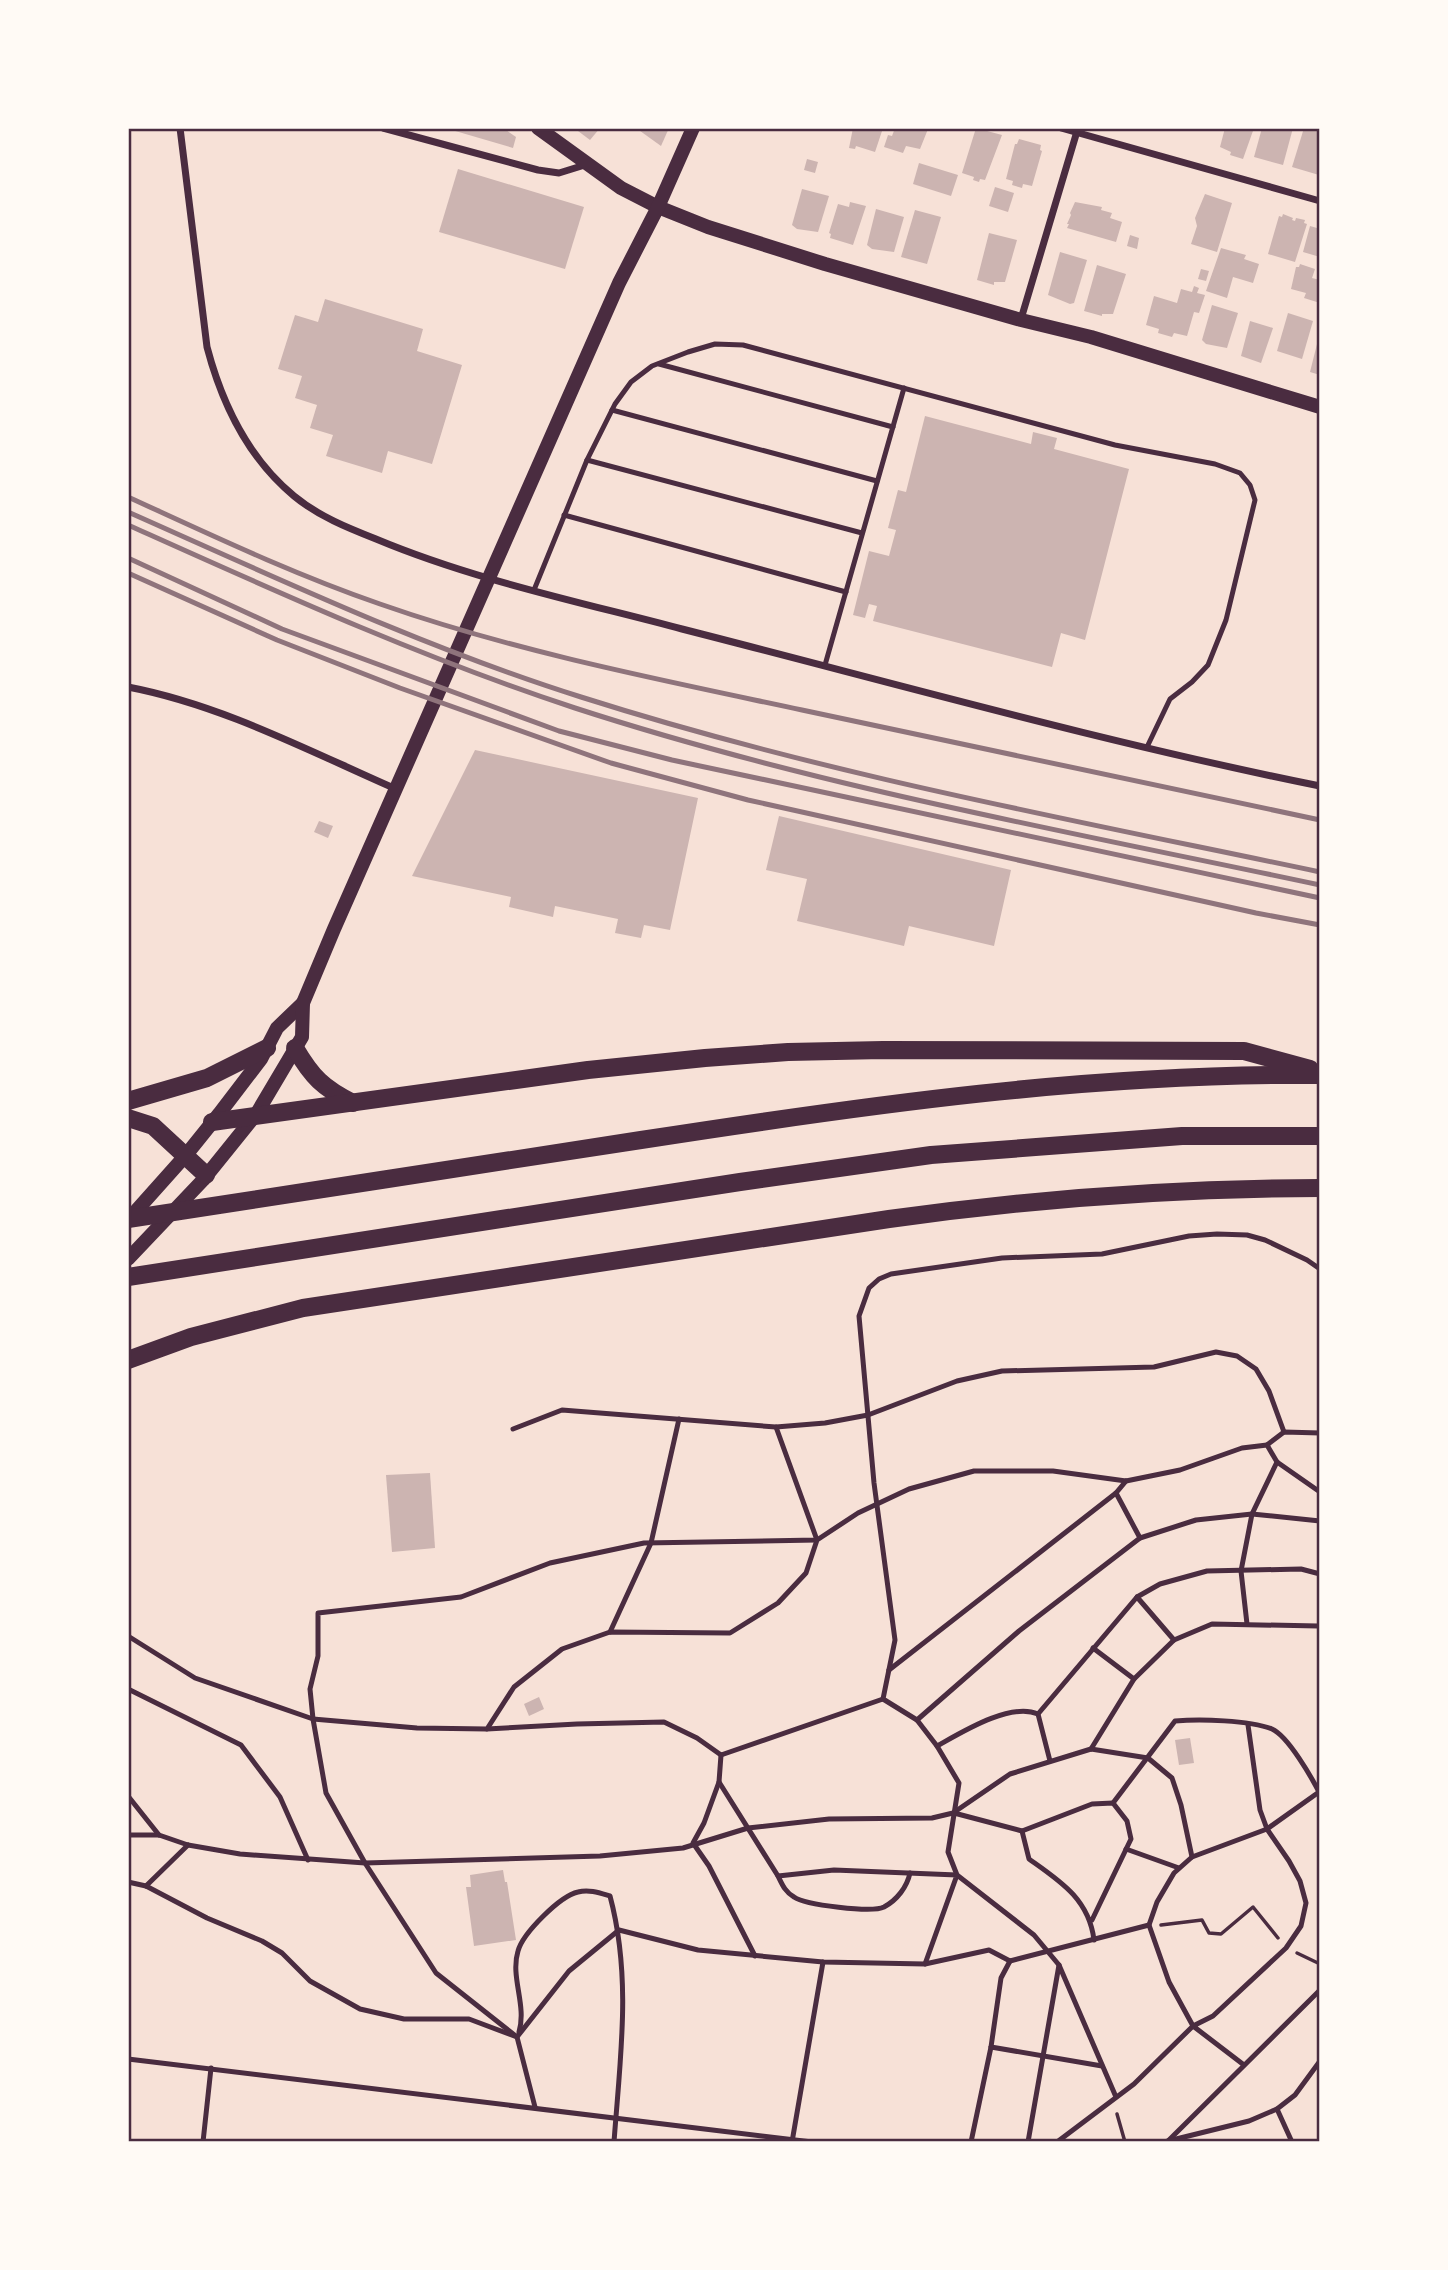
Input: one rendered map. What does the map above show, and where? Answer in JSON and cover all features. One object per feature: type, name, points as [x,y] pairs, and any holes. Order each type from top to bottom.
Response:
[{"type":"highway","points":[[128,1101],[206,1078],[267,1048]]},
{"type":"highway","points":[[295,1048],[317,1081],[353,1104]]},
{"type":"highway","points":[[212,1122],[636,1065],[815,1051],[1244,1051],[1320,1074]]},
{"type":"highway","points":[[128,1220],[770,1120],[940,1097],[1148,1079],[1320,1074]]},
{"type":"highway","points":[[128,1118],[153,1126],[206,1175]]},
{"type":"highway","points":[[134,1276],[931,1155],[1182,1136],[1320,1136]]},
{"type":"highway","points":[[128,1360],[203,1334],[303,1308],[889,1219],[974,1207],[1108,1195],[1320,1188]]},
{"type":"main road","points":[[538,128],[621,188],[658,207],[708,227],[825,264],[1021,320],[1091,337],[1320,407]]},
{"type":"main road","points":[[128,1259],[184,1200],[254,1117],[302,1037],[303,1003],[619,283],[658,207],[693,128]]},
{"type":"main road","points":[[128,1220],[186,1155],[261,1059],[277,1028],[303,1003]]},
{"type":"street","points":[[180,128],[206,347],[215,379],[228,410],[255,456],[294,496],[331,521],[420,558],[534,590],[1147,747],[1320,786]]},
{"type":"street","points":[[383,128],[538,170],[559,173],[588,164]]},
{"type":"street","points":[[1061,128],[1077,130],[1320,201]]},
{"type":"street","points":[[1021,320],[1077,130]]},
{"type":"street","points":[[128,687],[173,697],[234,717],[396,789]]},
{"type":"lane","points":[[534,590],[587,460],[612,410],[631,382],[659,364],[715,344],[743,345],[1115,445],[1215,464],[1240,472],[1251,485],[1255,500],[1226,620],[1208,665],[1170,699],[1147,747]]},
{"type":"lane","points":[[659,364],[893,427]]},
{"type":"lane","points":[[825,666],[904,388]]},
{"type":"lane","points":[[612,410],[877,481]]},
{"type":"lane","points":[[587,460],[862,533]]},
{"type":"lane","points":[[564,515],[846,592]]},
{"type":"lane","points":[[883,1699],[895,1640],[877,1504],[859,1316],[869,1288],[879,1279],[891,1274],[1002,1258],[1102,1254],[1189,1236],[1217,1234],[1265,1240],[1320,1269]]},
{"type":"lane","points":[[513,1429],[562,1410],[776,1427],[825,1423],[868,1415],[957,1381],[1002,1371],[1154,1367],[1216,1352],[1237,1356],[1256,1369],[1269,1391],[1284,1432]]},
{"type":"lane","points":[[610,1632],[651,1543],[679,1419]]},
{"type":"lane","points":[[487,1729],[514,1688],[562,1649],[610,1632],[730,1633],[778,1603],[806,1573],[817,1540],[776,1427]]},
{"type":"lane","points":[[517,2037],[436,1973],[365,1863],[326,1793],[310,1689],[318,1656],[318,1613],[461,1597],[550,1563],[651,1543],[817,1540],[858,1513],[909,1489],[974,1471],[1054,1471],[1126,1481],[1180,1470],[1242,1448],[1267,1445],[1284,1432],[1320,1433]]},
{"type":"lane","points":[[1267,1445],[1277,1462],[1320,1492]]},
{"type":"lane","points":[[1247,1624],[1241,1571],[1252,1514],[1277,1462]]},
{"type":"lane","points":[[889,1670],[1116,1493],[1126,1481]]},
{"type":"lane","points":[[1116,1493],[1140,1538]]},
{"type":"lane","points":[[917,1720],[1018,1631],[1140,1538],[1196,1520],[1252,1514],[1320,1521]]},
{"type":"lane","points":[[1038,1714],[1137,1597],[1160,1584],[1207,1571],[1241,1571],[1255,1568],[1301,1569],[1320,1574]]},
{"type":"lane","points":[[1137,1597],[1174,1640]]},
{"type":"lane","points":[[1091,1749],[1134,1679],[1174,1640],[1212,1624],[1320,1628]]},
{"type":"lane","points":[[128,1636],[195,1678],[313,1719],[417,1728],[487,1729],[664,1722],[697,1738],[721,1755]]},
{"type":"lane","points":[[1093,1648],[1134,1679]]},
{"type":"lane","points":[[128,1689],[241,1745],[280,1797],[308,1860]]},
{"type":"lane","points":[[883,1699],[917,1720],[937,1746],[959,1783],[948,1852],[957,1875],[1034,1936],[1059,1965],[1116,2097]]},
{"type":"lane","points":[[721,1755],[883,1699]]},
{"type":"lane","points":[[937,1746],[985,1721],[1028,1710],[1038,1714]]},
{"type":"lane","points":[[1038,1714],[1050,1761]]},
{"type":"lane","points":[[953,1813],[1022,1831],[1092,1804],[1113,1802],[1175,1721],[1197,1720],[1274,1730],[1303,1762],[1320,1793],[1267,1829],[1192,1857],[1179,1868],[1157,1902],[1149,1925],[1169,1982],[1193,2026],[1244,2065]]},
{"type":"lane","points":[[1058,2142],[1134,2084],[1193,2026],[1213,2016],[1286,1948],[1301,1926],[1306,1903],[1300,1881],[1267,1829],[1260,1810],[1248,1725]]},
{"type":"lane","points":[[128,1835],[159,1835],[188,1845],[240,1854],[365,1863],[600,1856],[683,1848],[748,1828],[829,1819],[932,1818],[953,1813],[1010,1774],[1091,1749],[1148,1758],[1172,1779],[1181,1805],[1192,1857]]},
{"type":"lane","points":[[693,1843],[704,1823],[719,1782],[721,1755]]},
{"type":"lane","points":[[719,1782],[786,1892],[797,1899],[847,1908],[882,1909],[900,1895],[910,1874]]},
{"type":"lane","points":[[128,1796],[159,1835]]},
{"type":"lane","points":[[1094,1940],[1092,1920],[1131,1839],[1127,1821],[1113,1802]]},
{"type":"lane","points":[[1022,1831],[1029,1859],[1063,1883],[1092,1920]]},
{"type":"lane","points":[[693,1843],[709,1866],[755,1956]]},
{"type":"lane","points":[[146,1886],[188,1845]]},
{"type":"lane","points":[[1126,1849],[1179,1868]]},
{"type":"lane","points":[[778,1876],[834,1870],[957,1875]]},
{"type":"lane","points":[[925,1964],[957,1875]]},
{"type":"lane","points":[[128,1882],[146,1886],[206,1918],[262,1941],[282,1953],[310,1981],[360,2009],[404,2019],[469,2019],[517,2037]]},
{"type":"lane","points":[[535,2107],[517,2037],[523,2018],[516,1971],[517,1951],[531,1930],[563,1899],[579,1891],[610,1896],[619,1930],[624,2033],[614,2142]]},
{"type":"lane","points":[[619,1930],[698,1950],[823,1962],[925,1964],[989,1950],[1010,1961],[1149,1925]]},
{"type":"lane","points":[[517,2037],[569,1971],[619,1930]]},
{"type":"lane","points":[[971,2142],[991,2047],[1001,1978],[1010,1961]]},
{"type":"lane","points":[[793,2141],[823,1962]]},
{"type":"lane","points":[[1028,2142],[1059,1965]]},
{"type":"lane","points":[[1166,2141],[1320,1990]]},
{"type":"lane","points":[[991,2047],[1102,2066]]},
{"type":"lane","points":[[128,2059],[812,2142]]},
{"type":"lane","points":[[1166,2141],[1249,2121],[1277,2109],[1295,2095],[1320,2061]]},
{"type":"lane","points":[[203,2142],[211,2068]]},
{"type":"lane","points":[[1277,2109],[1292,2142]]},
{"type":"path","points":[[1149,1925],[1202,1920],[1209,1933],[1221,1934],[1253,1907]]},
{"type":"path","points":[[1116,2097],[1116,2112],[1125,2142]]},
{"type":"building","points":[[445,128],[503,128],[516,137],[513,148]]},
{"type":"building","points":[[574,128],[600,128],[590,140]]},
{"type":"building","points":[[636,128],[669,128],[661,146]]},
{"type":"building","points":[[853,128],[883,128],[875,152],[856,146],[855,149],[849,148]]},
{"type":"building","points":[[895,128],[928,129],[920,149],[906,146],[903,153],[884,147],[888,135],[892,136]]},
{"type":"building","points":[[976,128],[1002,135],[985,180],[980,179],[979,182],[962,173]]},
{"type":"building","points":[[1225,128],[1254,128],[1243,159],[1230,155],[1231,152],[1220,147]]},
{"type":"building","points":[[1262,128],[1293,128],[1283,165],[1254,157]]},
{"type":"building","points":[[1304,128],[1320,130],[1319,175],[1292,167]]},
{"type":"building","points":[[1019,139],[1041,145],[1042,151],[1032,186],[1023,184],[1022,188],[1012,185],[1013,181],[1006,179],[1015,144]]},
{"type":"building","points":[[807,159],[818,162],[815,173],[804,170]]},
{"type":"building","points":[[919,163],[958,175],[951,196],[913,184]]},
{"type":"building","points":[[458,169],[584,207],[565,269],[439,232]]},
{"type":"building","points":[[995,187],[1014,193],[1008,212],[989,206]]},
{"type":"building","points":[[802,189],[829,196],[818,232],[797,229],[792,225]]},
{"type":"building","points":[[1205,194],[1232,203],[1217,252],[1191,244],[1197,226],[1195,218]]},
{"type":"building","points":[[850,202],[866,206],[853,245],[830,238],[829,233],[838,204],[849,207]]},
{"type":"building","points":[[1075,202],[1102,207],[1101,210],[1112,213],[1110,218],[1122,222],[1116,242],[1067,228]]},
{"type":"building","points":[[876,209],[904,217],[894,252],[872,249],[867,245]]},
{"type":"building","points":[[915,210],[941,217],[927,264],[901,257]]},
{"type":"building","points":[[1283,214],[1295,221],[1296,218],[1305,220],[1304,223],[1307,224],[1295,262],[1268,254],[1279,216],[1282,217]]},
{"type":"building","points":[[1320,221],[1320,257],[1303,252],[1310,226],[1317,228]]},
{"type":"building","points":[[989,233],[1017,240],[1005,282],[994,282],[994,285],[977,280]]},
{"type":"building","points":[[1130,235],[1139,238],[1137,249],[1127,246]]},
{"type":"building","points":[[1221,248],[1246,255],[1244,259],[1259,264],[1253,283],[1233,277],[1227,298],[1206,291]]},
{"type":"building","points":[[1060,252],[1087,260],[1074,303],[1070,304],[1048,295]]},
{"type":"building","points":[[1300,264],[1315,269],[1312,278],[1320,280],[1320,303],[1304,298],[1306,293],[1291,289],[1296,267]]},
{"type":"building","points":[[1097,265],[1126,274],[1113,314],[1102,316],[1084,311]]},
{"type":"building","points":[[1201,269],[1209,271],[1206,281],[1198,279]]},
{"type":"building","points":[[1194,286],[1199,288],[1197,293],[1205,295],[1199,313],[1194,312],[1187,336],[1174,333],[1172,337],[1158,333],[1159,329],[1146,325],[1154,296],[1177,303],[1181,289],[1192,292]]},
{"type":"building","points":[[325,299],[423,329],[417,351],[462,365],[432,464],[388,451],[382,473],[326,456],[333,435],[310,428],[317,405],[295,398],[302,376],[278,369],[295,315],[318,322]]},
{"type":"building","points":[[1212,305],[1238,313],[1227,348],[1206,344],[1202,340]]},
{"type":"building","points":[[1288,313],[1313,321],[1302,359],[1277,351]]},
{"type":"building","points":[[1250,321],[1273,328],[1261,363],[1241,356]]},
{"type":"building","points":[[1320,336],[1320,375],[1310,372]]},
{"type":"building","points":[[925,416],[1031,444],[1033,432],[1057,438],[1054,449],[1129,469],[1085,640],[1061,633],[1052,667],[873,621],[877,606],[869,604],[865,618],[853,615],[869,551],[889,556],[896,530],[888,528],[898,490],[906,492]]},
{"type":"building","points":[[475,750],[698,798],[670,930],[644,925],[641,938],[615,933],[618,919],[555,906],[553,917],[509,907],[511,897],[412,876]]},
{"type":"building","points":[[779,816],[1011,870],[994,946],[909,926],[904,946],[797,921],[807,879],[766,870]]},
{"type":"building","points":[[319,821],[333,826],[328,838],[314,832]]},
{"type":"building","points":[[430,1473],[435,1548],[392,1552],[386,1475]]},
{"type":"building","points":[[539,1697],[544,1709],[529,1716],[524,1704]]},
{"type":"building","points":[[1190,1738],[1194,1763],[1179,1765],[1175,1740]]},
{"type":"building","points":[[503,1870],[516,1940],[474,1946],[466,1887],[471,1887],[470,1875]]},
{"type":"railway","points":[[128,497],[316,580],[380,604],[484,637],[643,676],[1320,820]]},
{"type":"railway","points":[[128,512],[408,634],[465,657],[581,697],[764,750],[856,772],[1320,872]]},
{"type":"railway","points":[[128,525],[461,668],[575,708],[667,736],[852,785],[1320,885]]},
{"type":"railway","points":[[128,558],[282,629],[559,731],[672,760],[1320,898]]},
{"type":"railway","points":[[128,573],[277,640],[400,688],[611,763],[748,800],[1320,925]]}]
